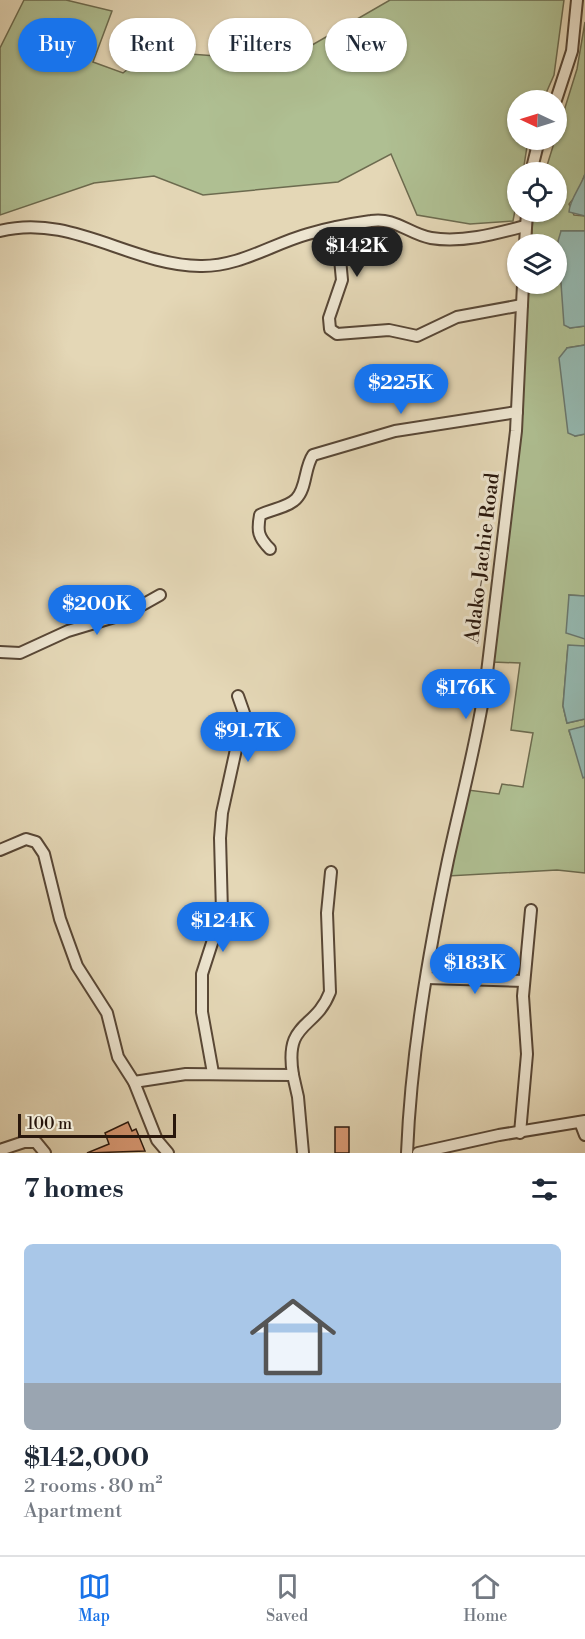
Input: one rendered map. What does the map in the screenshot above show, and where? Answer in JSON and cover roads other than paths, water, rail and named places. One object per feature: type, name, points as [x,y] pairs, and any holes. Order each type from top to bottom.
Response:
[{"type":"street","points":[[559,90],[572,51],[577,0]]},
{"type":"street","points":[[0,231],[44,226],[76,232],[172,263],[199,266],[230,264],[308,234],[386,220],[428,237],[451,240],[525,226]]},
{"type":"street","points":[[525,234],[526,222]]},
{"type":"street","points":[[337,227],[342,280],[329,318],[330,329],[337,334],[389,330],[417,336],[457,317],[522,305]]},
{"type":"street","name":"Adako-Jachie Road","points":[[407,1153],[414,1056],[427,978],[448,862],[480,720],[517,412],[523,294]]},
{"type":"street","points":[[270,549],[261,540],[257,529],[261,515],[295,501],[302,491],[308,463],[313,455],[394,431],[517,412]]},
{"type":"street","points":[[0,652],[20,653],[68,631],[128,614],[160,596]]},
{"type":"street","points":[[213,1073],[202,1012],[202,974],[222,912],[219,838],[222,813],[244,713],[238,696]]},
{"type":"street","points":[[0,850],[26,839],[36,842],[44,854],[69,946],[77,966],[107,1013],[118,1057],[134,1082],[151,1127],[168,1153]]},
{"type":"street","points":[[303,1153],[298,1097],[290,1055],[294,1036],[326,1003],[330,992],[327,913],[331,872]]},
{"type":"street","points":[[520,1132],[527,1054],[524,981],[531,910]]},
{"type":"street","points":[[427,978],[524,981]]},
{"type":"street","points":[[134,1082],[186,1074],[293,1075]]},
{"type":"street","points":[[418,1153],[582,1122],[585,1135]]},
{"type":"street","points":[[0,1150],[24,1142],[36,1142],[45,1153]]},
{"type":"water","points":[[585,174],[585,216],[569,212]]},
{"type":"water","points":[[561,231],[585,231],[585,326],[570,328],[564,325],[562,294],[567,294],[567,234],[560,234]]},
{"type":"water","points":[[585,345],[585,434],[575,436],[568,433],[559,358],[567,348]]},
{"type":"water","points":[[569,595],[585,596],[585,639],[566,633]]},
{"type":"water","points":[[568,645],[585,646],[585,719],[567,723],[563,706]]},
{"type":"water","points":[[585,726],[585,777],[583,778],[569,730]]}]
